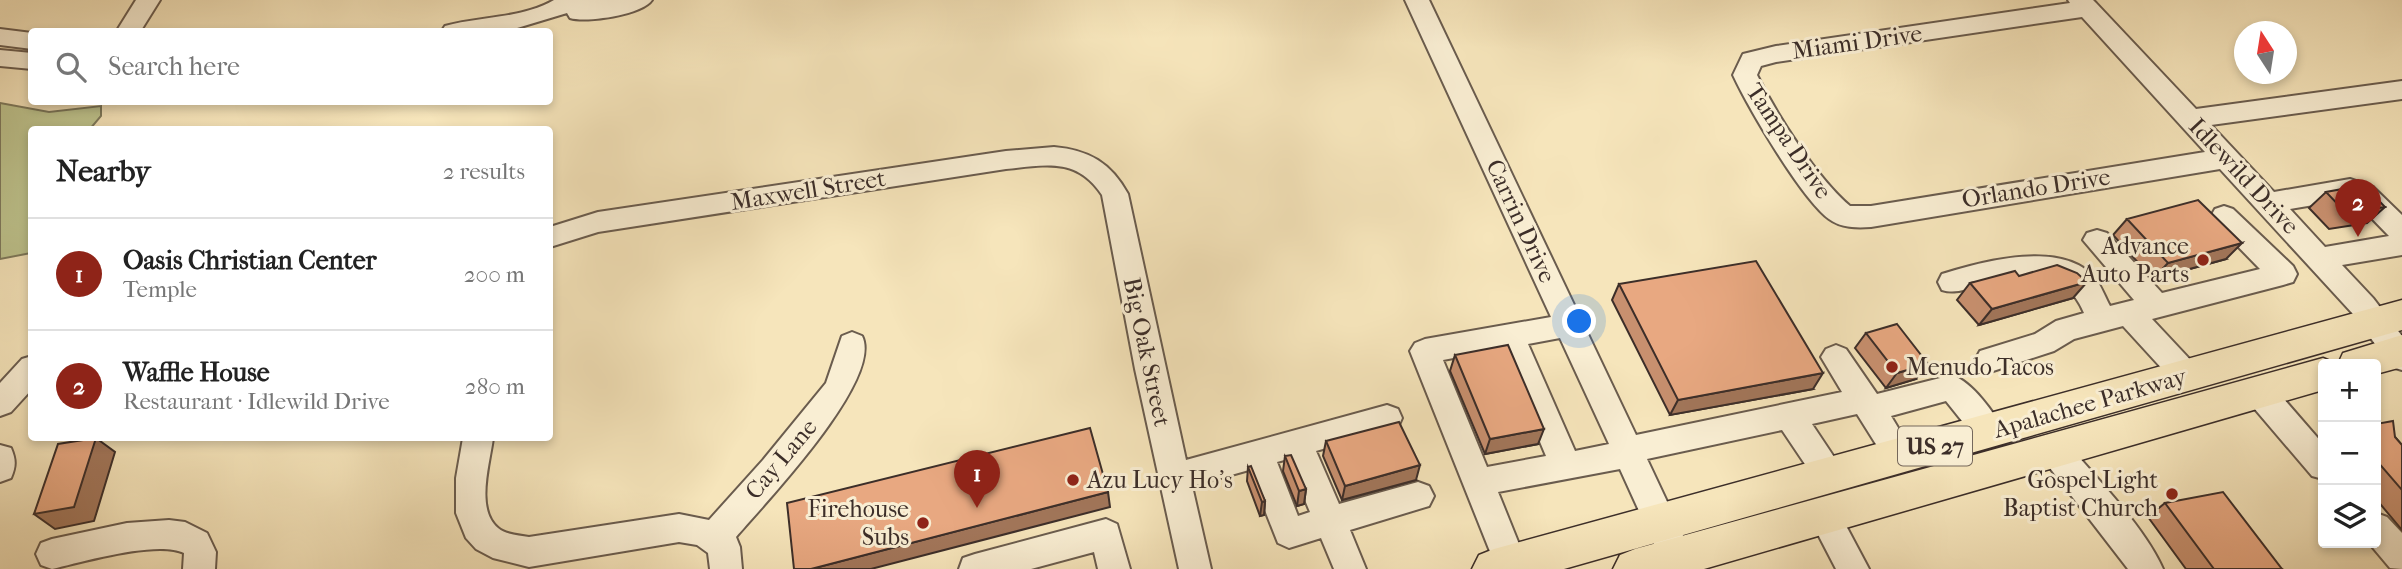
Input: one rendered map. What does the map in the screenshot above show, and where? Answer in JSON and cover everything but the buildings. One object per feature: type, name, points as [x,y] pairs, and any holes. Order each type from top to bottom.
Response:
[{"type":"main road","points":[[2365,359],[2396,340]]},
{"type":"main road","name":"Apalachee Parkway","points":[[1635,569],[1669,539],[1830,475],[2187,376],[2396,340]]},
{"type":"main road","name":"Apalachee Parkway","points":[[1503,567],[1824,515],[2259,392],[2318,378]]},
{"type":"street","points":[[130,28],[148,0]]},
{"type":"street","points":[[483,28],[551,12],[567,4],[597,0]]},
{"type":"street","points":[[551,12],[565,15],[622,7],[640,0]]},
{"type":"street","name":"Carrin Drive","points":[[1417,0],[1669,539]]},
{"type":"street","name":"Miami Drive","points":[[1752,60],[2084,4]]},
{"type":"street","name":"Idlewild Drive","points":[[2084,4],[2396,340]]},
{"type":"street","points":[[0,37],[28,40]]},
{"type":"street","points":[[0,58],[28,61]]},
{"type":"street","name":"Tampa Drive","points":[[1752,60],[1745,75],[1760,104],[1831,205],[1846,215]]},
{"type":"street","points":[[2191,118],[2402,90]]},
{"type":"street","name":"Maxwell Street","points":[[553,236],[598,222],[1006,160],[1053,155],[1070,157]]},
{"type":"street","name":"Big Oak Street","points":[[1070,157],[1087,163],[1102,174],[1115,194],[1195,569]]},
{"type":"street","name":"Orlando Drive","points":[[1846,215],[1863,216],[1901,211],[2227,158]]},
{"type":"street","points":[[1990,360],[2044,343],[2066,329],[2283,274],[2224,216],[2350,189],[2364,194],[2402,232]]},
{"type":"street","points":[[2097,240],[2187,376]]},
{"type":"street","points":[[2320,258],[2402,244]]},
{"type":"street","points":[[1952,282],[2011,269],[2043,267],[2059,270],[2070,274],[2084,286],[2101,320]]},
{"type":"street","points":[[1503,567],[1478,482],[1425,351],[1570,325]]},
{"type":"street","points":[[1510,336],[1566,466]]},
{"type":"street","name":"Cay Lane","points":[[715,537],[774,470],[838,390],[849,363],[852,344]]},
{"type":"street","points":[[1836,357],[1900,456]]},
{"type":"street","points":[[0,403],[28,372]]},
{"type":"street","points":[[1478,482],[1566,466],[1789,416],[1952,387],[1989,432]]},
{"type":"street","points":[[2259,392],[2318,460]]},
{"type":"street","points":[[1789,416],[1830,475]]},
{"type":"street","points":[[1174,477],[1387,418]]},
{"type":"street","points":[[478,441],[469,502],[471,517],[478,532],[490,543],[509,550],[529,551],[679,528],[694,529],[715,537],[724,547],[726,569]]},
{"type":"street","points":[[1297,443],[1350,569]]},
{"type":"street","points":[[2064,447],[2147,569]]},
{"type":"street","points":[[1258,454],[1289,533],[1418,496]]},
{"type":"street","points":[[0,458],[0,468]]},
{"type":"street","points":[[1824,515],[1853,569]]},
{"type":"street","points":[[2381,533],[2402,557]]},
{"type":"street","points":[[975,569],[1105,534],[1114,569]]},
{"type":"street","points":[[52,554],[147,536],[183,536],[196,543],[202,557],[199,569]]},
{"type":"green space","points":[[0,103],[49,112],[101,106],[101,116],[93,126],[28,126],[28,254],[0,259]]},
{"type":"place","name":"Waffle House","points":[[2358,237]]},
{"type":"place","name":"Advance Auto Parts","points":[[2203,260]]},
{"type":"place","name":"Menudo Tacos","points":[[1892,367]]},
{"type":"place","name":"Azu Lucy Ho's","points":[[1073,480]]},
{"type":"place","name":"Gospel Light Baptist Church","points":[[2172,494]]},
{"type":"place","name":"Oasis Christian Center","points":[[977,508]]},
{"type":"place","name":"Firehouse Subs","points":[[923,523]]}]
